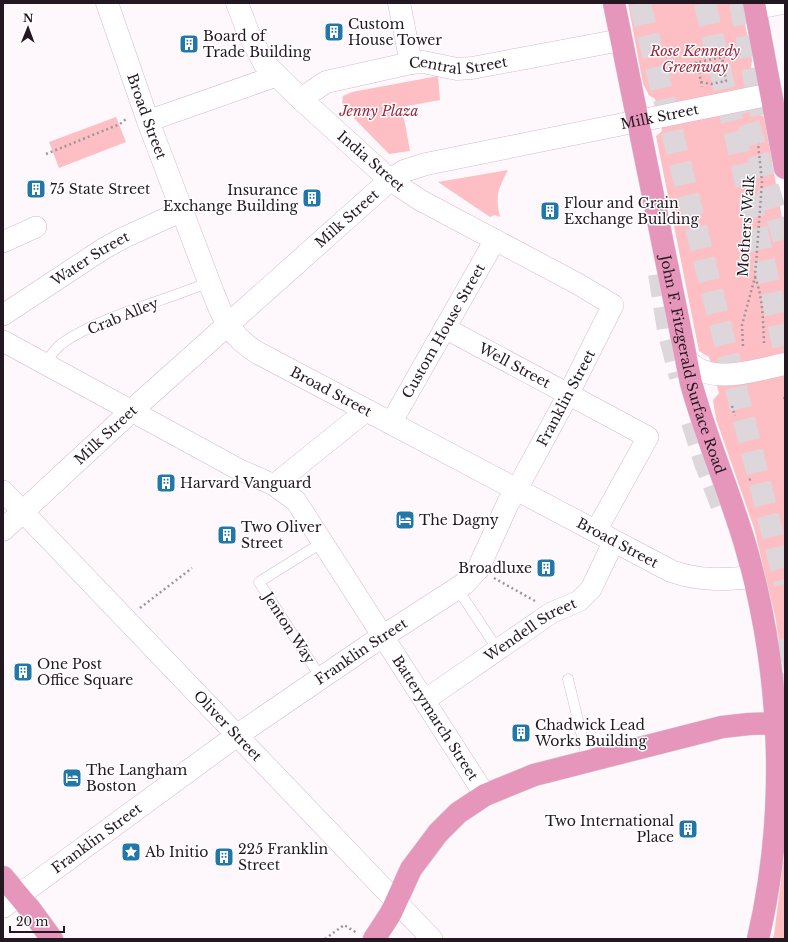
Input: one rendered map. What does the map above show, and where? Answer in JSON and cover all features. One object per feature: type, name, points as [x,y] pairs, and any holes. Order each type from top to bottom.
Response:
[{"type":"main road","name":"Broad Street","points":[[107,3],[148,121],[209,282],[228,325],[236,337],[252,349],[671,571],[704,580],[754,577]]},
{"type":"main road","name":"India Street","points":[[237,3],[256,49],[264,63],[301,100],[390,180]]},
{"type":"main road","points":[[400,3],[411,63]]},
{"type":"main road","name":"John F. Fitzgerald Surface Road","points":[[614,3],[686,359],[703,426],[741,532],[754,577],[780,723],[775,833],[770,878],[758,939]]},
{"type":"main road","points":[[755,6],[778,93],[785,168]]},
{"type":"main road","name":"Central Street","points":[[301,100],[326,82],[411,63],[423,62],[457,69],[472,68],[621,40]]},
{"type":"main road","name":"Milk Street","points":[[3,530],[228,325],[390,180],[404,171],[426,164],[778,93]]},
{"type":"main road","points":[[686,359],[699,369],[715,375],[785,364]]},
{"type":"main road","name":"Franklin Street","points":[[11,902],[236,736],[472,578],[478,569],[508,503],[517,489]]},
{"type":"main road","points":[[366,937],[385,922],[411,869],[438,833],[458,813],[485,795],[534,775],[722,727],[780,723]]},
{"type":"main road","points":[[3,877],[11,902],[52,939]]},
{"type":"street","points":[[755,6],[785,3]]},
{"type":"street","points":[[148,121],[276,76]]},
{"type":"street","name":"India Street","points":[[390,180],[420,200],[578,284],[613,306]]},
{"type":"street","name":"Water Street","points":[[3,314],[110,246],[182,211]]},
{"type":"street","points":[[3,242],[36,226]]},
{"type":"street","name":"Custom House Street","points":[[391,423],[495,240]]},
{"type":"street","name":"Franklin Street","points":[[517,489],[568,396],[613,306]]},
{"type":"street","name":"Well Street","points":[[445,328],[568,396],[648,437]]},
{"type":"street","name":"Batterymarch Street","points":[[3,341],[238,469],[274,485],[296,501],[485,795]]},
{"type":"street","points":[[274,485],[367,410]]},
{"type":"street","name":"Wendell Street","points":[[424,700],[555,612],[572,605],[585,596],[591,589],[605,536],[648,437]]},
{"type":"street","name":"Oliver Street","points":[[3,491],[432,939]]},
{"type":"lane","name":"Crab Alley","points":[[45,363],[60,345],[93,327],[110,319],[209,282]]},
{"type":"lane","name":"Jenton Way","points":[[321,678],[259,582],[323,542]]},
{"type":"lane","points":[[458,588],[498,650]]},
{"type":"lane","points":[[568,679],[588,761]]},
{"type":"path","points":[[664,69],[742,53]]},
{"type":"path","points":[[701,82],[711,84],[726,81],[722,57]]},
{"type":"path","points":[[696,62],[702,86]]},
{"type":"path","points":[[46,154],[120,124],[126,119]]},
{"type":"path","name":"Mothers' Walk","points":[[743,346],[742,325],[755,277],[762,182],[758,141]]},
{"type":"path","points":[[755,277],[759,288],[762,307],[764,343]]},
{"type":"path","points":[[732,406],[735,416]]},
{"type":"path","points":[[749,480],[753,478]]},
{"type":"path","points":[[125,620],[192,568]]},
{"type":"path","points":[[478,569],[555,612]]},
{"type":"path","points":[[325,939],[344,925],[366,937]]},
{"type":"green space","name":"Rose Kennedy Greenway","points":[[628,3],[741,3],[752,60],[750,77],[758,114],[763,116],[765,122],[785,235],[785,678],[775,616],[754,528],[716,419],[713,400],[719,393],[709,357],[699,351],[656,136],[662,131],[655,99],[649,95],[643,84]]},
{"type":"green space","name":"Jenny Plaza","points":[[438,76],[440,100],[402,107],[410,151],[389,154],[342,106],[343,96],[352,92]]},
{"type":"green space","points":[[116,117],[126,142],[59,168],[49,142]]},
{"type":"green space","points":[[508,170],[498,193],[500,217],[495,215],[490,217],[438,182]]},
{"type":"green space","points":[[785,848],[785,939],[772,939],[774,935]]},
{"type":"tunnel","points":[[640,3],[785,584]]},
{"type":"tunnel","points":[[705,3],[785,353]]},
{"type":"tunnel","points":[[740,3],[761,115]]},
{"type":"tunnel","points":[[739,92],[785,243]]},
{"type":"tunnel","points":[[659,274],[668,330],[680,377]]},
{"type":"tunnel","points":[[692,422],[705,463],[723,509]]},
{"type":"tunnel","points":[[773,642],[785,681]]},
{"type":"place","name":"Custom House Tower","points":[[334,32]]},
{"type":"place","name":"Board of Trade Building","points":[[189,44]]},
{"type":"place","name":"75 State Street","points":[[36,189]]},
{"type":"place","name":"Insurance Exchange Building","points":[[312,198]]},
{"type":"place","name":"Flour and Grain Exchange Building","points":[[550,211]]},
{"type":"place","name":"Harvard Vanguard","points":[[166,483]]},
{"type":"place","name":"The Dagny","points":[[405,520]]},
{"type":"place","name":"Two Oliver Street","points":[[227,535]]},
{"type":"place","name":"Broadluxe","points":[[546,568]]},
{"type":"place","name":"One Post Office Square","points":[[23,672]]},
{"type":"place","name":"Chadwick Lead Works Building","points":[[521,733]]},
{"type":"place","name":"The Langham Boston","points":[[72,778]]},
{"type":"place","name":"Two International Place","points":[[688,829]]},
{"type":"place","name":"Ab Initio","points":[[131,852]]},
{"type":"place","name":"225 Franklin Street","points":[[224,857]]}]
